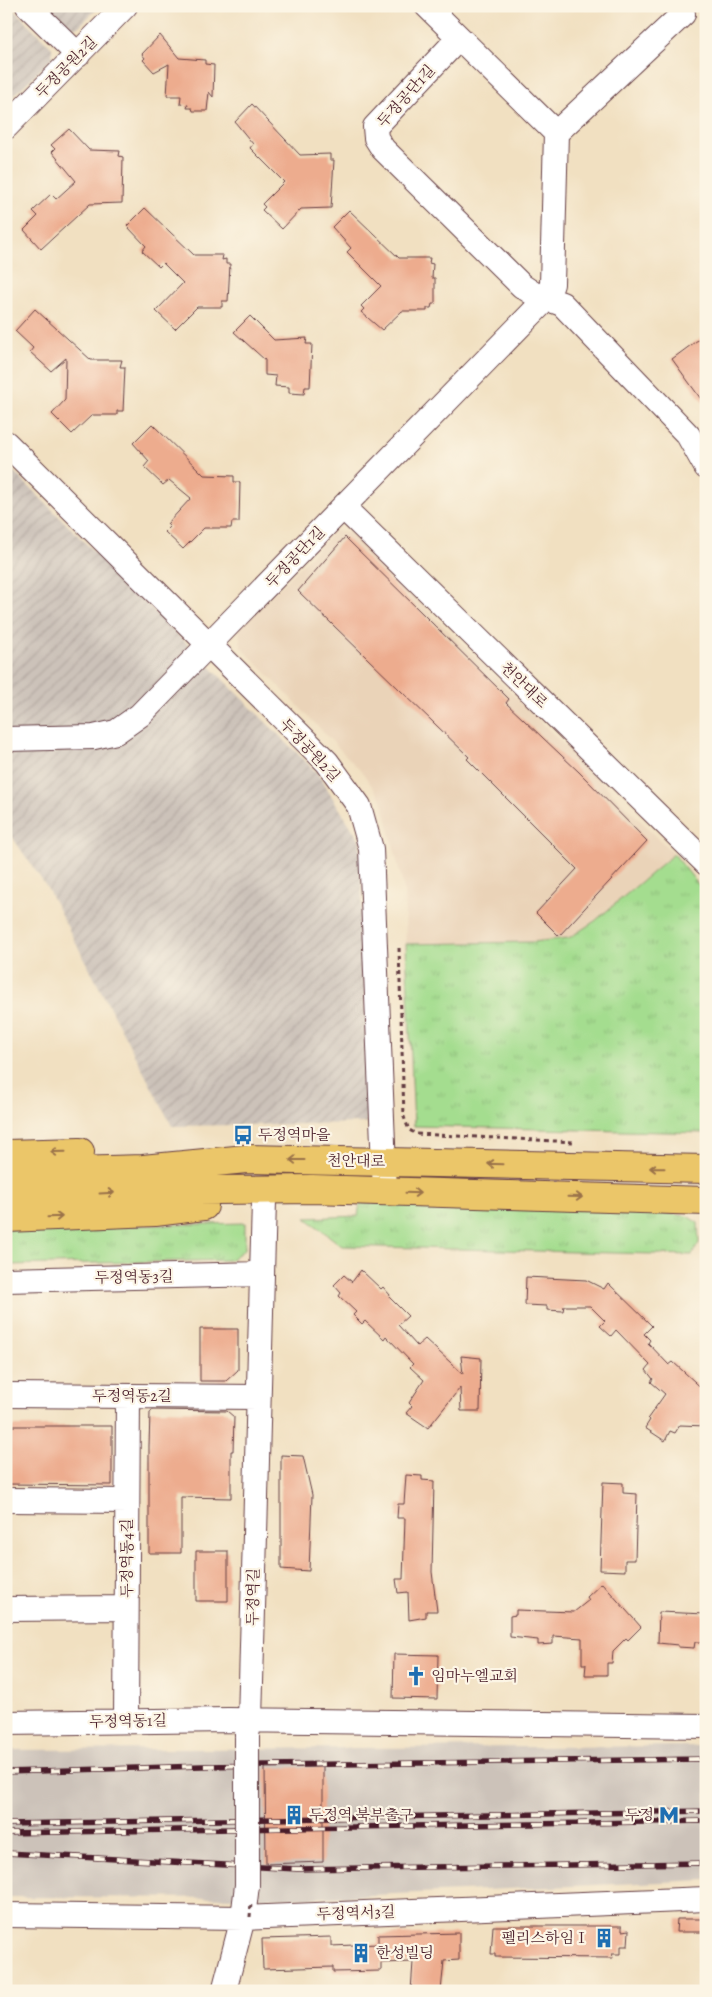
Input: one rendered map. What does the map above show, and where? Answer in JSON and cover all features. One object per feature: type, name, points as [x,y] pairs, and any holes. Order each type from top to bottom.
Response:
[{"type":"main road","points":[[6,1154],[95,1151],[246,1159]]},
{"type":"main road","name":"천안대로","points":[[6,1173],[143,1169],[246,1159],[706,1169]]},
{"type":"main road","name":"천안대로","points":[[6,1198],[130,1191],[312,1189],[705,1213]]},
{"type":"main road","points":[[6,1218],[155,1212],[264,1201],[312,1189]]},
{"type":"street","points":[[28,6],[78,54]]},
{"type":"street","name":"두정공원2길","points":[[6,127],[125,6]]},
{"type":"street","points":[[427,6],[556,132]]},
{"type":"street","points":[[547,298],[552,284],[556,132],[683,14]]},
{"type":"street","name":"두정공단1길","points":[[459,38],[375,127],[376,138],[383,149],[522,286],[562,304],[688,435],[706,467]]},
{"type":"street","name":"두정공단1길","points":[[6,739],[94,736],[116,732],[140,714],[547,298]]},
{"type":"street","name":"두정공원2길","points":[[6,443],[327,762],[359,806],[371,849],[385,1192]]},
{"type":"street","name":"천안대로","points":[[343,507],[706,863]]},
{"type":"street","name":"두정역길","points":[[224,1991],[243,1918],[247,1885],[248,1729],[264,1201]]},
{"type":"street","name":"두정역동3길","points":[[6,1280],[261,1274]]},
{"type":"street","name":"두정역동2길","points":[[6,1395],[258,1397]]},
{"type":"street","name":"두정역동4길","points":[[126,1720],[128,1396]]},
{"type":"street","points":[[6,1500],[127,1500]]},
{"type":"street","points":[[6,1609],[126,1608]]},
{"type":"street","name":"두정역동1길","points":[[6,1723],[126,1720],[248,1729],[706,1726]]},
{"type":"street","name":"두정역서3길","points":[[6,1915],[243,1918],[706,1900]]},
{"type":"path","points":[[399,948],[404,1117],[409,1130],[416,1134],[576,1142]]},
{"type":"path","points":[[704,1234],[705,1213]]},
{"type":"shaded area","points":[[6,6],[10,6],[52,48],[52,58],[6,103]]},
{"type":"shaded area","points":[[47,6],[100,6],[78,27],[68,27]]},
{"type":"shaded area","points":[[6,464],[317,773],[360,841],[369,1106],[366,1123],[172,1126],[46,886],[6,828]]},
{"type":"shaded area","points":[[335,531],[349,532],[674,854],[595,921],[569,938],[533,942],[406,944],[404,889],[382,800],[362,772],[241,647],[239,629]]},
{"type":"shaded area","points":[[706,1746],[706,1880],[305,1898],[6,1897],[6,1750]]},
{"type":"green space","points":[[674,854],[706,894],[706,1133],[414,1126],[406,944],[533,942],[569,938],[595,921]]},
{"type":"green space","points":[[360,1203],[634,1209],[687,1216],[698,1223],[699,1243],[692,1255],[342,1246],[306,1218],[358,1216]]},
{"type":"green space","points":[[245,1223],[245,1249],[230,1260],[6,1265],[6,1229]]},
{"type":"building","points":[[160,35],[179,58],[205,60],[205,64],[214,65],[213,97],[209,92],[207,111],[193,111],[192,108],[187,108],[188,105],[180,104],[181,96],[167,96],[169,64],[154,72],[143,60],[145,58],[142,54]]},
{"type":"building","points":[[252,104],[300,155],[330,154],[330,160],[334,160],[331,208],[301,209],[282,229],[262,210],[265,207],[262,204],[284,182],[250,148],[253,144],[235,122]]},
{"type":"building","points":[[69,129],[89,150],[120,151],[119,156],[123,157],[122,203],[90,204],[41,249],[24,230],[38,216],[33,211],[51,194],[56,199],[76,181],[52,152],[55,149],[51,145]]},
{"type":"building","points":[[145,208],[194,255],[223,255],[222,260],[226,259],[226,264],[230,264],[228,301],[222,301],[222,307],[197,307],[175,329],[156,311],[183,283],[163,263],[159,267],[142,251],[146,246],[127,226]]},
{"type":"building","points":[[349,210],[399,258],[430,258],[429,263],[433,264],[432,278],[435,278],[435,304],[432,304],[431,308],[427,308],[427,311],[402,311],[382,330],[361,312],[364,309],[361,306],[381,286],[347,252],[351,248],[332,227]]},
{"type":"building","points":[[35,309],[91,360],[122,360],[120,367],[125,367],[123,411],[117,411],[117,415],[92,415],[72,434],[52,414],[65,400],[66,358],[51,371],[30,352],[33,348],[15,331]]},
{"type":"building","points":[[250,316],[274,340],[307,338],[306,344],[312,344],[310,387],[305,387],[304,394],[289,393],[289,387],[275,386],[276,376],[265,375],[265,360],[234,332]]},
{"type":"building","points":[[706,334],[706,406],[672,359]]},
{"type":"building","points":[[152,424],[204,475],[234,476],[234,482],[240,482],[239,522],[232,522],[231,528],[204,528],[183,549],[165,532],[170,527],[167,524],[191,498],[169,480],[163,485],[144,467],[149,461],[133,443]]},
{"type":"building","points":[[345,537],[509,699],[506,703],[579,772],[647,841],[559,936],[536,913],[577,869],[467,759],[469,757],[298,591]]},
{"type":"building","points":[[361,1270],[381,1289],[383,1287],[390,1295],[389,1297],[408,1316],[398,1325],[417,1346],[425,1339],[463,1374],[461,1356],[481,1358],[480,1411],[461,1411],[460,1388],[428,1428],[406,1413],[412,1406],[409,1403],[424,1380],[410,1367],[413,1364],[386,1336],[384,1339],[365,1321],[362,1324],[353,1315],[356,1312],[339,1296],[341,1293],[334,1285],[344,1275],[352,1282]]},
{"type":"building","points":[[526,1277],[586,1280],[604,1289],[608,1283],[652,1326],[644,1334],[650,1340],[648,1343],[669,1365],[673,1362],[706,1392],[706,1426],[680,1425],[675,1433],[670,1431],[665,1441],[645,1428],[650,1420],[648,1418],[665,1394],[651,1382],[653,1379],[646,1370],[650,1365],[616,1330],[611,1336],[600,1326],[605,1321],[590,1306],[564,1306],[563,1311],[547,1310],[547,1306],[525,1305]]},
{"type":"building","points":[[200,1329],[238,1329],[238,1370],[226,1381],[200,1381]]},
{"type":"building","points":[[152,1410],[227,1411],[234,1417],[233,1451],[231,1451],[231,1498],[181,1497],[181,1553],[149,1553],[149,1446],[150,1413]]},
{"type":"building","points":[[6,1426],[112,1426],[112,1485],[6,1484]]},
{"type":"building","points":[[281,1455],[303,1456],[312,1495],[309,1571],[281,1569]]},
{"type":"building","points":[[406,1475],[422,1476],[422,1480],[434,1481],[432,1572],[437,1611],[426,1611],[426,1617],[409,1620],[408,1592],[398,1593],[396,1579],[403,1579],[405,1518],[397,1518],[398,1504],[404,1504]]},
{"type":"building","points":[[603,1482],[623,1483],[623,1493],[637,1494],[635,1560],[625,1560],[625,1571],[600,1570]]},
{"type":"building","points":[[196,1551],[228,1551],[228,1601],[196,1601]]},
{"type":"building","points":[[602,1583],[641,1627],[613,1651],[612,1663],[607,1663],[607,1675],[585,1675],[586,1664],[582,1664],[582,1638],[553,1636],[553,1644],[538,1645],[538,1640],[510,1637],[510,1616],[516,1615],[516,1610],[574,1612],[589,1600],[587,1597]]},
{"type":"building","points":[[659,1612],[706,1614],[706,1642],[695,1642],[694,1648],[658,1643]]},
{"type":"building","name":"임마누엘교회","points":[[394,1654],[438,1655],[437,1699],[393,1698]]},
{"type":"building","name":"두정역 북부출구","points":[[323,1767],[323,1862],[266,1864],[265,1768]]},
{"type":"building","points":[[677,1919],[706,1919],[706,1932],[676,1932]]},
{"type":"building","points":[[493,1926],[622,1926],[622,1931],[629,1930],[628,1946],[621,1946],[621,1954],[612,1954],[613,1958],[495,1957],[495,1954],[491,1954]]},
{"type":"building","name":"한성빌딩","points":[[459,1933],[459,1960],[444,1961],[441,1991],[411,1991],[413,1962],[381,1963],[381,1971],[333,1972],[333,1967],[263,1969],[262,1939],[331,1937],[331,1946],[378,1944],[378,1935]]},
{"type":"railway","points":[[6,1772],[202,1766],[706,1759]]},
{"type":"railway","points":[[6,1824],[706,1811]]},
{"type":"railway","points":[[6,1833],[706,1821]]},
{"type":"railway","points":[[6,1853],[297,1869],[706,1863]]},
{"type":"place","name":"두정역마을","points":[[243,1135]]},
{"type":"place","name":"임마누엘교회","points":[[416,1676]]},
{"type":"place","name":"두정역 북부출구","points":[[294,1815]]},
{"type":"place","name":"두정","points":[[669,1815]]},
{"type":"place","name":"펠리스하임Ⅰ","points":[[604,1938]]},
{"type":"place","name":"한성빌딩","points":[[361,1953]]}]
